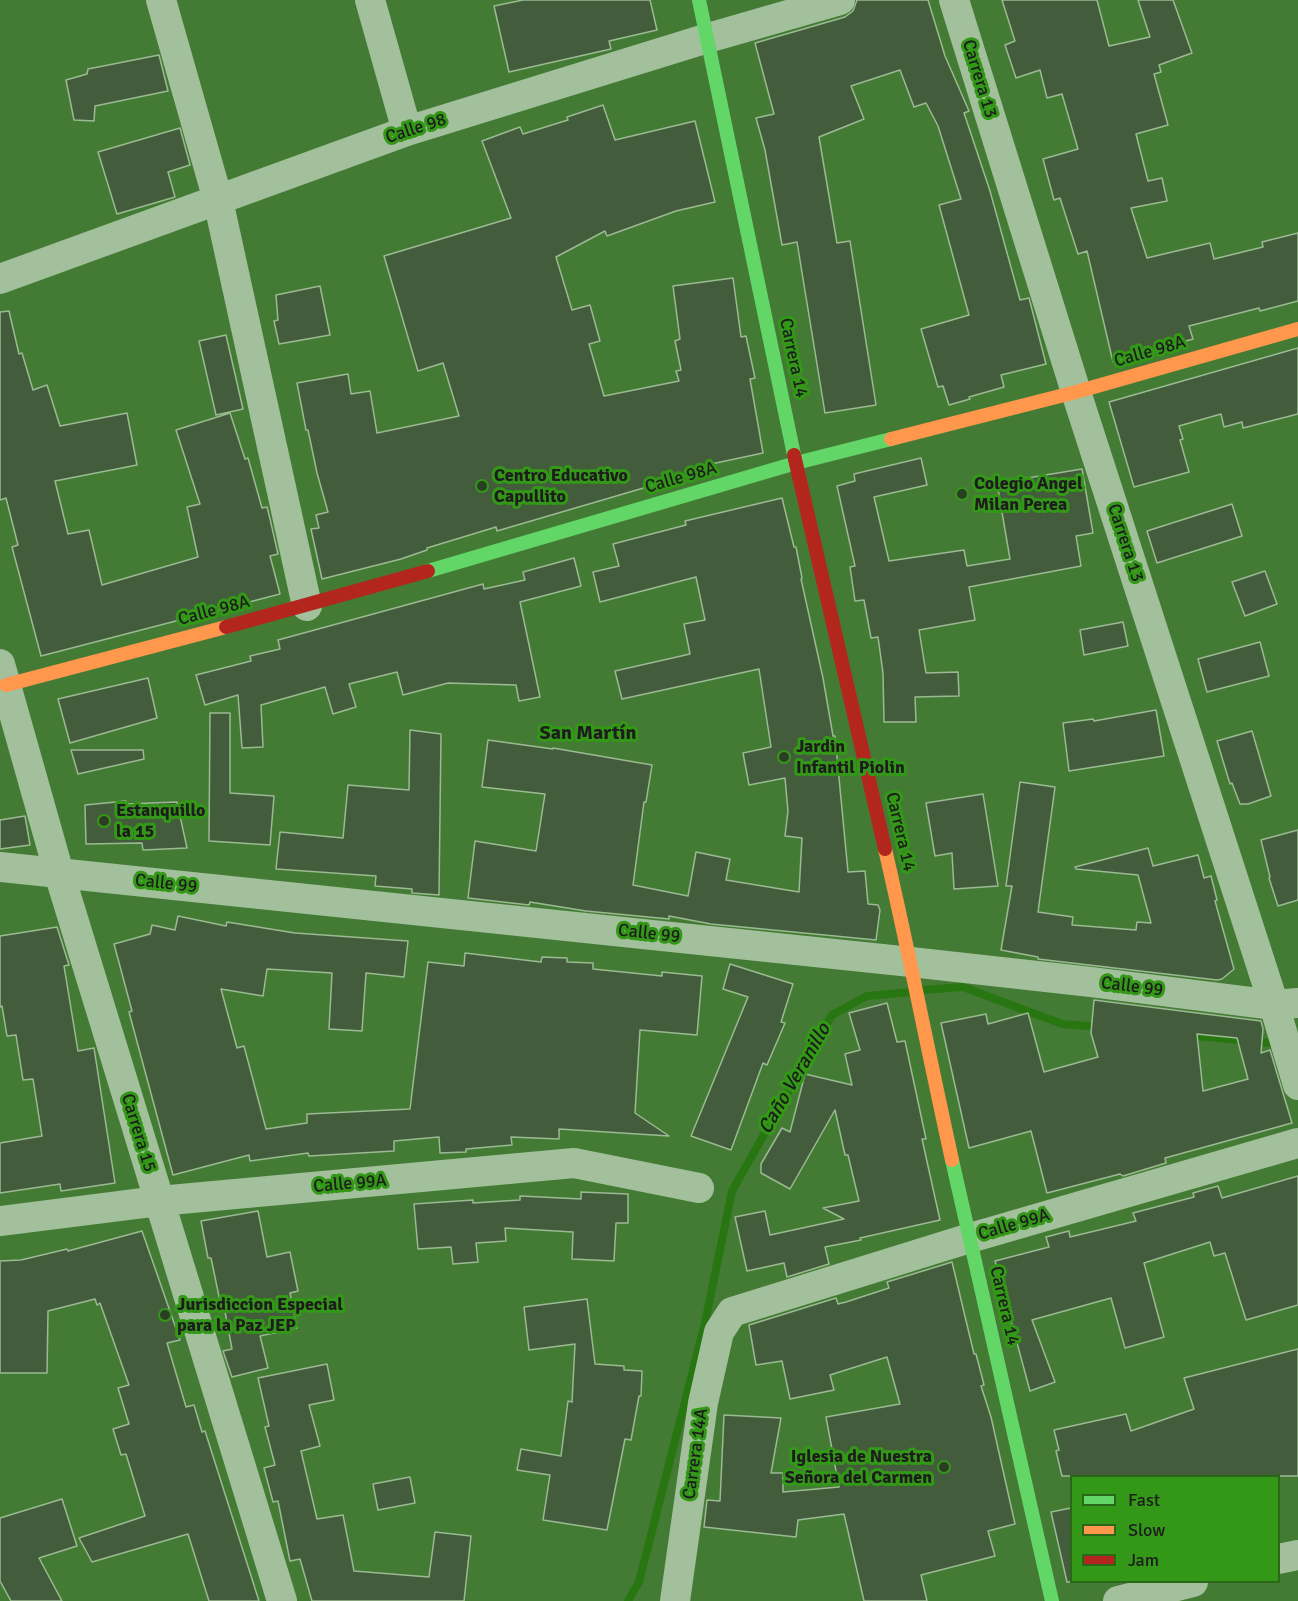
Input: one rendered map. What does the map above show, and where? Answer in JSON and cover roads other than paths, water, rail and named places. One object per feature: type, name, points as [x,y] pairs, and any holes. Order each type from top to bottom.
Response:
[{"type":"street","points":[[161,0],[218,200],[307,606]]},
{"type":"street","points":[[370,0],[407,131]]},
{"type":"street","name":"Carrera 14","points":[[699,0],[796,463],[913,969],[918,1008],[1052,1601]]},
{"type":"street","name":"Calle 98","points":[[0,279],[407,131],[708,38],[840,0]]},
{"type":"street","name":"Carrera 13","points":[[954,0],[1076,392],[1284,1009],[1295,1074]]},
{"type":"street","name":"Calle 98A","points":[[3,675],[307,606],[796,463],[1076,392],[1298,329]]},
{"type":"street","name":"Carrera 15","points":[[3,675],[59,873],[282,1601]]},
{"type":"street","name":"Calle 99","points":[[0,867],[913,969],[1091,982],[1284,1009]]},
{"type":"street","name":"Calle 99A","points":[[732,1312],[970,1238],[1298,1143]]},
{"type":"street","name":"Calle 99A","points":[[0,1221],[159,1201],[574,1163],[699,1188]]},
{"type":"street","name":"Carrera 14A","points":[[675,1601],[703,1403],[719,1332],[732,1312]]},
{"type":"street","points":[[1280,1559],[1298,1555]]},
{"type":"street","points":[[1118,1601],[1186,1583]]},
{"type":"waterway","name":"Caño Veranillo","points":[[923,990],[963,987],[1062,1024],[1101,1027]]},
{"type":"waterway","name":"Caño Veranillo","points":[[628,1601],[639,1582],[705,1323],[732,1191],[832,1015],[867,996],[911,992]]},
{"type":"waterway","name":"Caño Veranillo","points":[[1186,1035],[1281,1044]]},
{"type":"place","name":"Centro Educativo Capullito","points":[[482,486]]},
{"type":"place","name":"Colegio Angel Milan Perea","points":[[962,494]]},
{"type":"place","name":"Jardin Infantil Piolin","points":[[784,757]]},
{"type":"place","name":"Estanquillo la 15","points":[[104,821]]},
{"type":"place","name":"Jurisdiccion Especial para la Paz JEP","points":[[165,1315]]},
{"type":"place","name":"Iglesia de Nuestra Señora del Carmen","points":[[944,1467]]},
{"type":"district","name":"San Martín","points":[[588,734]]}]
